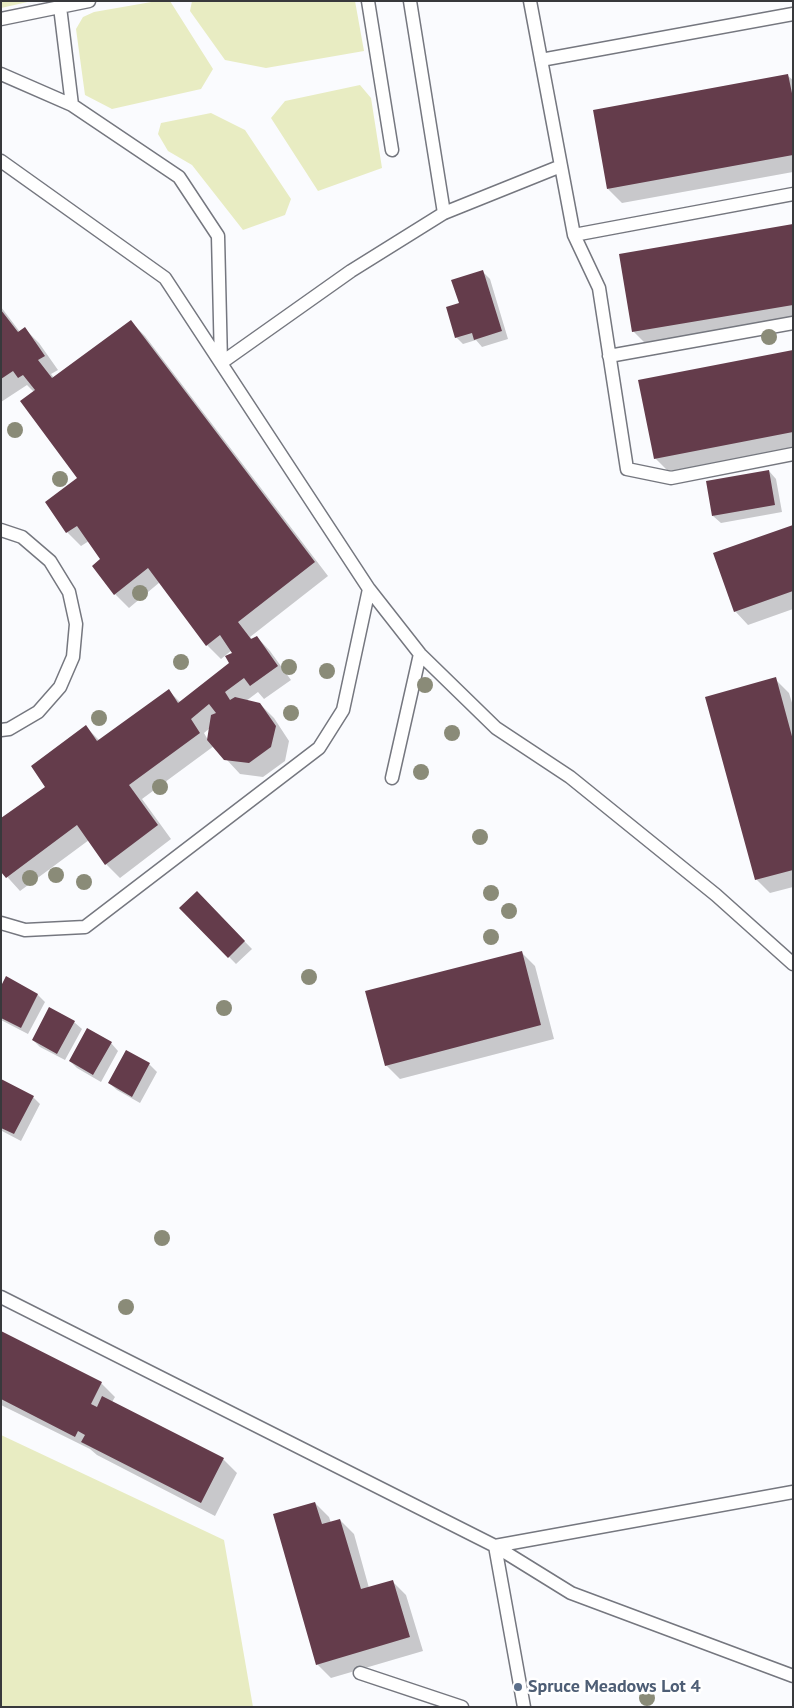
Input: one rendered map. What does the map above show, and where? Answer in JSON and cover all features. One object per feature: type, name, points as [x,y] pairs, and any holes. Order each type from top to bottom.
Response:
[{"type":"lane","points":[[1,19],[89,1]]},
{"type":"lane","points":[[368,1],[392,150]]},
{"type":"lane","points":[[410,1],[444,212]]},
{"type":"lane","points":[[530,1],[574,235],[599,288],[627,469],[671,478],[793,454]]},
{"type":"lane","points":[[60,7],[72,105]]},
{"type":"lane","points":[[541,60],[793,14]]},
{"type":"lane","points":[[1,74],[72,105],[179,177],[218,236],[221,363]]},
{"type":"lane","points":[[1,161],[165,278],[370,589],[420,654],[496,728],[570,777],[716,895],[793,964]]},
{"type":"lane","points":[[221,363],[351,271],[444,212],[562,166]]},
{"type":"lane","points":[[574,235],[793,194]]},
{"type":"lane","points":[[610,356],[793,323]]},
{"type":"lane","points":[[1,530],[22,538],[50,560],[69,592],[76,624],[73,657],[60,687],[38,712],[9,728],[1,730]]},
{"type":"lane","points":[[1,923],[25,930],[85,927],[319,748],[343,710],[370,589]]},
{"type":"lane","points":[[392,778],[420,654]]},
{"type":"lane","points":[[1,1297],[495,1546],[571,1593],[793,1676]]},
{"type":"lane","points":[[495,1546],[793,1492]]},
{"type":"lane","points":[[495,1546],[524,1707]]},
{"type":"lane","points":[[360,1673],[462,1707]]},
{"type":"green space","points":[[1,1],[32,1],[1,8]]},
{"type":"green space","points":[[157,1],[170,1],[213,69],[201,89],[112,109],[85,95],[76,29],[83,17],[94,12]]},
{"type":"green space","points":[[192,1],[355,1],[364,51],[266,68],[225,60],[190,11]]},
{"type":"green space","points":[[360,85],[371,98],[382,168],[318,191],[271,118],[285,101]]},
{"type":"green space","points":[[211,113],[245,130],[291,199],[285,215],[243,230],[192,165],[168,151],[158,134],[161,123]]},
{"type":"green space","points":[[1,1435],[224,1540],[253,1707],[1,1707]]},
{"type":"building","points":[[788,74],[793,98],[793,155],[607,189],[593,110]]},
{"type":"building","points":[[793,224],[793,305],[632,332],[619,254]]},
{"type":"building","points":[[483,270],[502,331],[474,340],[472,333],[455,338],[446,307],[459,303],[451,280]]},
{"type":"building","points":[[1,310],[18,332],[25,327],[45,356],[38,360],[52,378],[131,320],[315,562],[238,622],[251,639],[257,636],[278,666],[250,686],[244,678],[225,692],[230,700],[235,697],[260,703],[276,726],[271,747],[249,763],[224,760],[207,740],[211,715],[216,713],[209,704],[191,719],[200,733],[129,785],[158,825],[105,865],[77,825],[6,878],[1,872],[1,818],[45,787],[31,766],[86,725],[97,741],[169,689],[178,703],[229,663],[225,656],[232,653],[220,635],[206,646],[148,568],[114,595],[92,566],[100,559],[77,526],[66,533],[45,502],[77,478],[20,401],[35,390],[23,375],[18,378],[13,371],[1,379]]},
{"type":"building","points":[[793,350],[793,432],[654,459],[638,380]]},
{"type":"building","points":[[769,470],[775,505],[712,516],[706,481]]},
{"type":"building","points":[[793,525],[793,591],[734,612],[713,553]]},
{"type":"building","points":[[776,677],[793,740],[793,870],[755,880],[705,697]]},
{"type":"building","points":[[197,891],[245,941],[228,958],[179,908]]},
{"type":"building","points":[[522,951],[541,1025],[385,1066],[365,991]]},
{"type":"building","points":[[6,976],[38,994],[21,1028],[1,1018],[1,986]]},
{"type":"building","points":[[49,1007],[75,1021],[57,1054],[32,1040]]},
{"type":"building","points":[[87,1028],[112,1042],[93,1075],[69,1061]]},
{"type":"building","points":[[126,1050],[150,1063],[132,1097],[108,1083]]},
{"type":"building","points":[[1,1079],[34,1096],[14,1134],[1,1128]]},
{"type":"building","points":[[1,1331],[102,1382],[91,1404],[97,1407],[102,1396],[224,1458],[201,1503],[81,1442],[85,1435],[78,1431],[75,1437],[1,1399]]},
{"type":"building","points":[[315,1502],[322,1524],[340,1519],[361,1589],[393,1580],[410,1637],[316,1665],[273,1514]]},
{"type":"place","name":"Spruce Meadows Lot 4","points":[[518,1687]]}]
